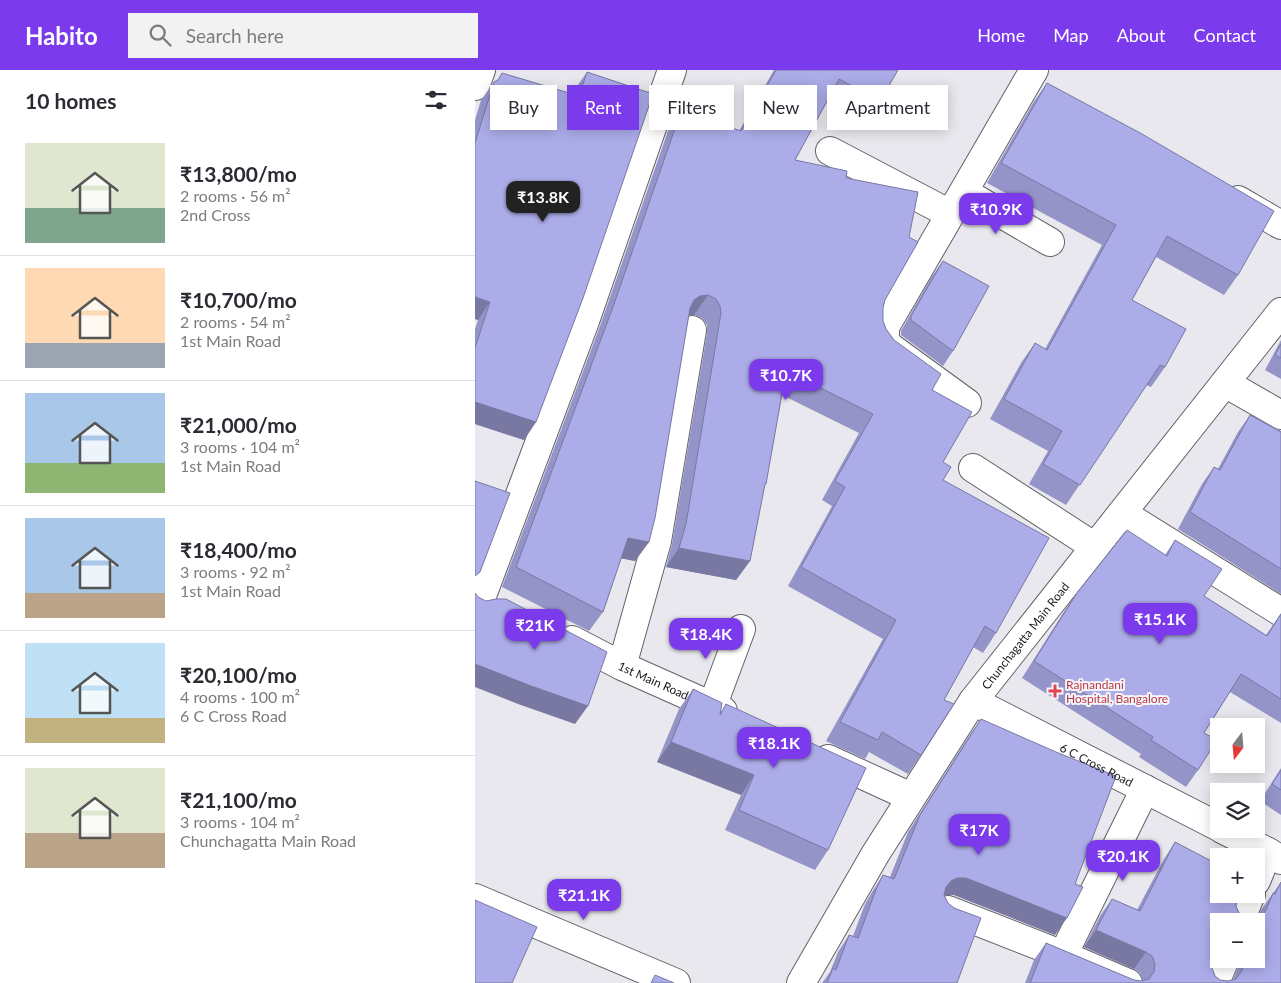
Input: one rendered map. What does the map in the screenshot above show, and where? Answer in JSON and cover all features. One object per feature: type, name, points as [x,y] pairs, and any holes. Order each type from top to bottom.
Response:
[{"type":"street","points":[[475,86],[481,70]]},
{"type":"street","points":[[487,603],[672,70]]},
{"type":"street","points":[[967,403],[890,347],[885,340],[885,327],[1030,77]]},
{"type":"street","points":[[830,151],[1051,242]]},
{"type":"street","points":[[1214,186],[1281,225]]},
{"type":"street","name":"Chunchagatta Main Road","points":[[801,983],[876,853],[973,702],[1281,312]]},
{"type":"street","points":[[622,666],[657,541],[692,330]]},
{"type":"street","points":[[1225,383],[1281,415]]},
{"type":"street","points":[[973,468],[1095,547]]},
{"type":"street","points":[[1122,513],[1281,612]]},
{"type":"street","name":"1st Main Road","points":[[547,627],[622,666],[744,721]]},
{"type":"street","points":[[712,706],[741,629]]},
{"type":"street","name":"6 C Cross Road","points":[[973,702],[1210,822]]},
{"type":"street","points":[[805,749],[911,797]]},
{"type":"street","points":[[1063,955],[1145,789]]},
{"type":"street","points":[[1239,838],[1274,856],[1265,868]]},
{"type":"street","points":[[475,898],[676,983]]},
{"type":"street","points":[[948,910],[1063,955],[1128,983]]},
{"type":"street","points":[[1215,983],[1221,968]]},
{"type":"building","points":[[776,70],[898,70],[889,85],[850,85],[839,79],[836,85],[827,85],[827,101],[817,120],[817,85],[767,85]]},
{"type":"building","points":[[587,72],[626,85],[583,85]]},
{"type":"building","points":[[502,73],[542,85],[493,85]]},
{"type":"building","points":[[1047,83],[1142,134],[1274,211],[1238,275],[1167,236],[1132,300],[1186,329],[1165,367],[1160,365],[1080,485],[1043,464],[1062,431],[1004,399],[1035,343],[1047,350],[1116,225],[1001,163]]},
{"type":"building","points":[[557,89],[567,92],[567,130],[639,130],[639,89],[649,93],[649,106],[583,298],[536,422],[475,402],[475,348],[490,302],[475,297],[475,143],[490,95],[490,130],[557,130]]},
{"type":"building","points":[[744,126],[744,130],[811,130],[795,160],[847,171],[846,178],[918,192],[909,237],[918,242],[885,300],[883,321],[894,340],[941,374],[932,390],[972,412],[943,462],[951,467],[943,480],[1049,538],[996,633],[985,626],[944,700],[954,704],[921,755],[882,732],[878,740],[840,722],[896,620],[801,567],[845,487],[835,481],[873,414],[786,371],[750,561],[679,548],[686,524],[721,313],[716,299],[708,295],[700,296],[694,300],[690,308],[655,518],[649,542],[628,538],[603,612],[516,567],[613,307],[674,130],[734,129],[741,131]]},
{"type":"building","points":[[943,261],[989,286],[953,351],[911,320],[911,316]]},
{"type":"building","points":[[1281,344],[1281,358],[1275,355]]},
{"type":"building","points":[[1250,415],[1281,432],[1281,569],[1190,512],[1214,467],[1220,470]]},
{"type":"building","points":[[475,481],[510,493],[480,572],[475,576]]},
{"type":"building","points":[[1127,530],[1167,556],[1175,540],[1222,569],[1204,596],[1267,636],[1281,614],[1281,699],[1241,674],[1213,718],[1210,718],[1210,723],[1204,733],[1210,736],[1210,751],[1198,770],[1151,740],[1153,737],[1034,661],[1077,593]]},
{"type":"building","points":[[475,593],[486,601],[506,599],[607,652],[588,706],[475,664]]},
{"type":"building","points":[[693,689],[722,703],[720,715],[726,704],[866,768],[828,850],[739,810],[754,775],[671,742]]},
{"type":"building","points":[[981,719],[1116,776],[1075,884],[1083,887],[1067,918],[966,878],[957,878],[946,887],[944,895],[948,903],[954,908],[981,918],[957,983],[827,983],[833,968],[836,970],[849,935],[858,938],[883,875],[894,879],[920,815]]},
{"type":"building","points":[[1281,770],[1281,790],[1272,784]]},
{"type":"building","points":[[1175,842],[1210,860],[1210,903],[1236,903],[1239,913],[1210,913],[1210,968],[1212,968],[1215,976],[1220,980],[1228,981],[1236,979],[1243,968],[1265,968],[1264,913],[1273,893],[1275,894],[1281,882],[1281,983],[1030,983],[1046,943],[1134,980],[1149,979],[1154,972],[1155,964],[1152,956],[1096,930],[1112,899],[1140,911]]},
{"type":"building","points":[[475,900],[537,927],[512,983],[475,983]]},
{"type":"building","points":[[655,975],[674,983],[651,983]]},
{"type":"place","name":"Rajnandani Hospital, Bangalore","points":[[1055,691]]}]
